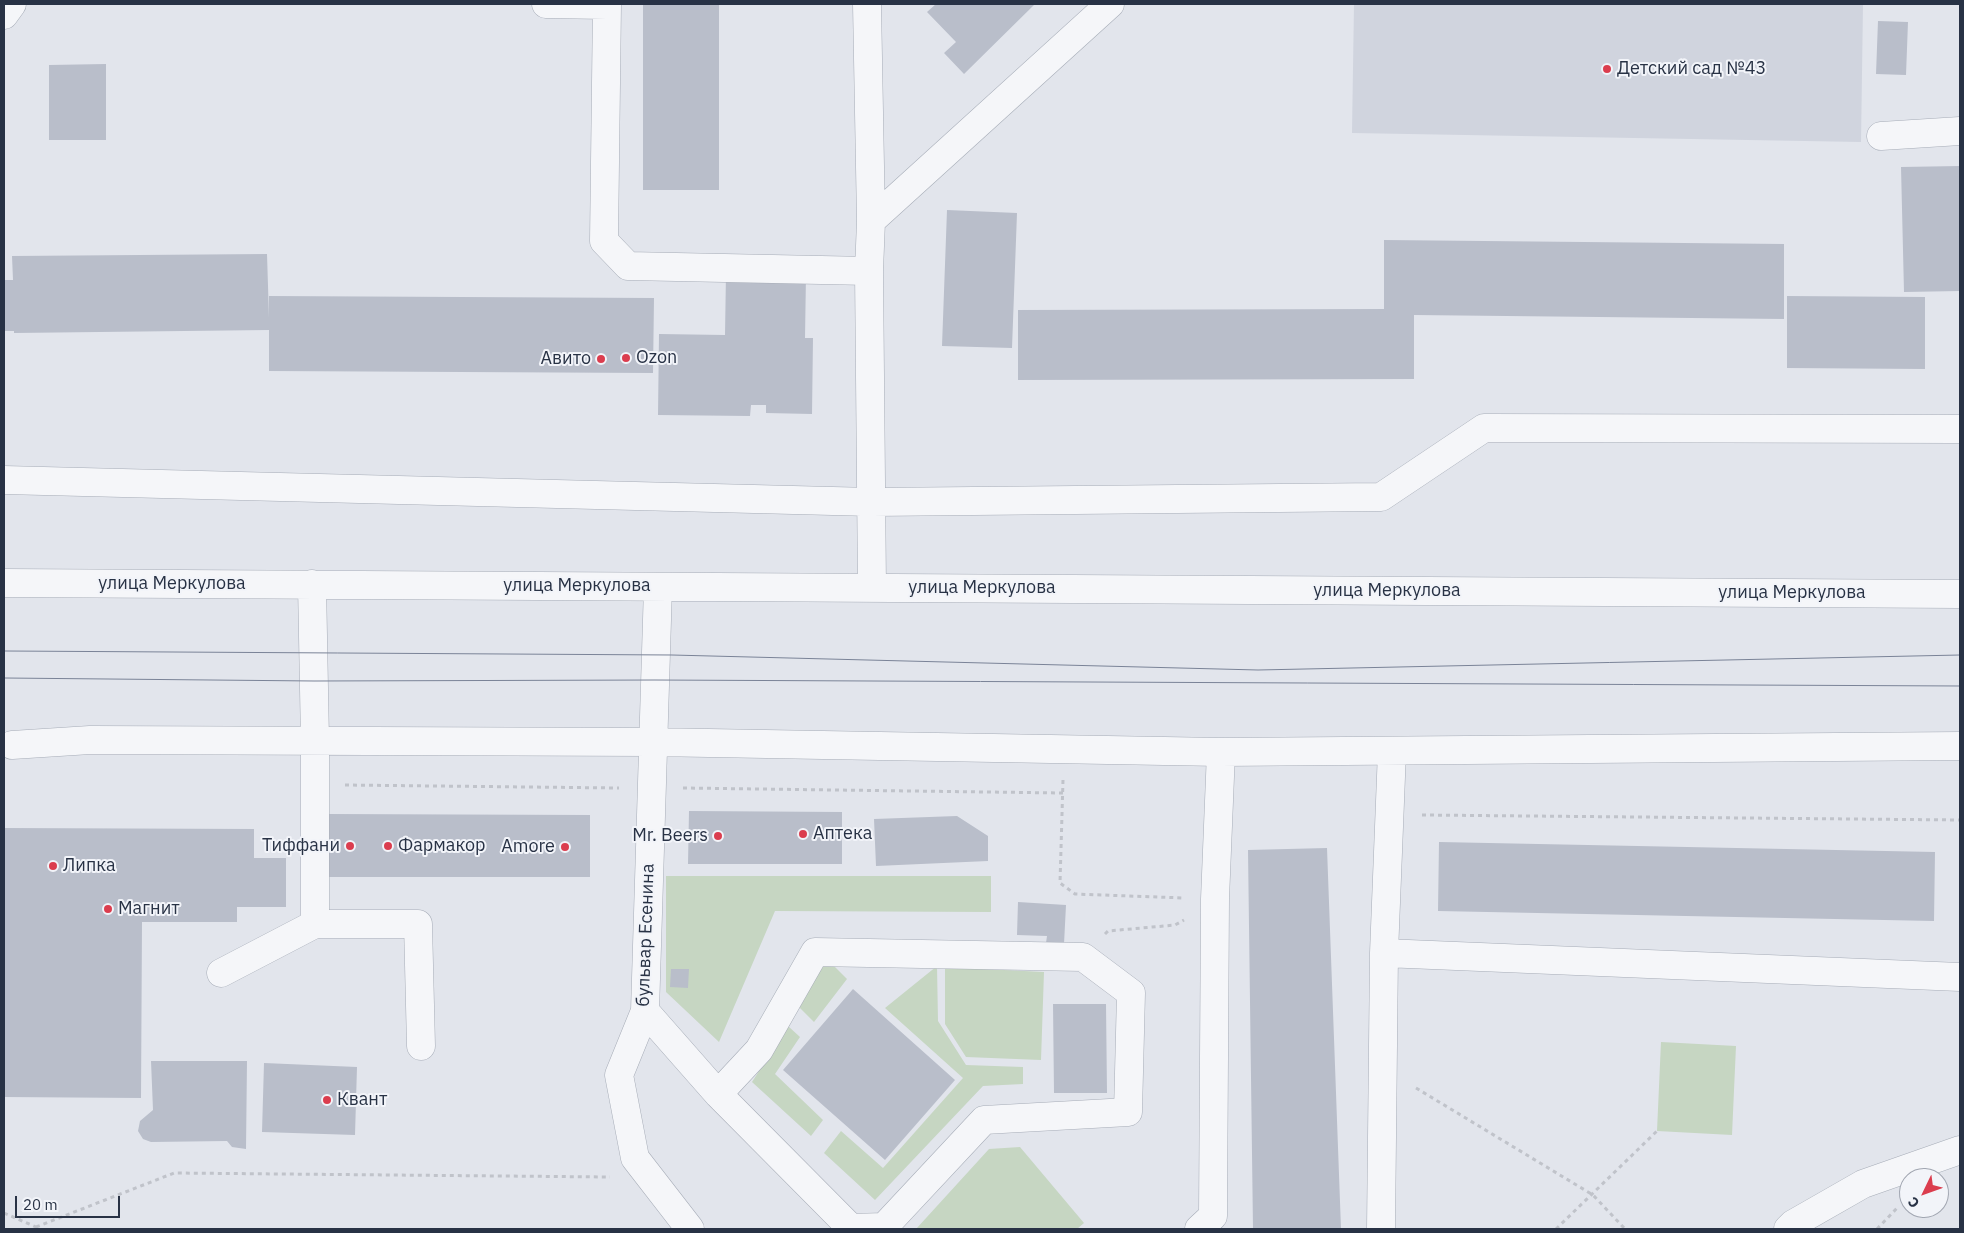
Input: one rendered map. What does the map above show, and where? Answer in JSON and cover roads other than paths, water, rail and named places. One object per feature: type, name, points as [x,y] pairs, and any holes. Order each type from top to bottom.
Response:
[{"type":"street","points":[[4,15],[12,4]]},
{"type":"street","points":[[546,4],[608,4],[604,241],[628,266],[869,271]]},
{"type":"street","points":[[867,4],[871,221],[869,271],[872,588]]},
{"type":"street","points":[[871,221],[1110,4]]},
{"type":"street","points":[[1881,136],[1960,131]]},
{"type":"street","points":[[4,480],[872,502],[1381,497],[1484,428],[1960,429]]},
{"type":"street","name":"улица Меркулова","points":[[4,582],[1960,594]]},
{"type":"street","points":[[312,584],[315,741],[315,924]]},
{"type":"street","name":"бульвар Есенина","points":[[658,586],[650,788],[645,1011],[619,1075],[635,1158],[690,1229]]},
{"type":"street","points":[[12,745],[90,740],[652,742],[1221,752],[1960,746]]},
{"type":"street","points":[[1381,1229],[1384,953],[1392,751]]},
{"type":"street","points":[[1199,1229],[1213,1216],[1208,899],[1221,752]]},
{"type":"street","points":[[221,973],[315,924],[418,924],[421,1046]]},
{"type":"street","points":[[645,1011],[718,1094],[852,1228],[884,1227],[984,1120],[1128,1112],[1131,993],[1082,957],[815,952],[759,1050],[718,1094]]},
{"type":"street","points":[[1384,953],[1960,977]]},
{"type":"street","points":[[1788,1229],[1793,1224],[1863,1184],[1960,1150]]},
{"type":"tram line","points":[[4,651],[672,655],[1258,670],[1960,655]]},
{"type":"tram line","points":[[4,678],[314,681],[654,680],[1960,686]]},
{"type":"place","name":"Детский сад №43","points":[[1607,69]]},
{"type":"place","name":"Ozon","points":[[626,358]]},
{"type":"place","name":"Авито","points":[[601,359]]},
{"type":"place","name":"Аптека","points":[[803,834]]},
{"type":"place","name":"Mr. Beers","points":[[718,836]]},
{"type":"place","name":"Тиффани","points":[[350,846]]},
{"type":"place","name":"Фармакор","points":[[388,846]]},
{"type":"place","name":"Amore","points":[[565,847]]},
{"type":"place","name":"Липка","points":[[53,866]]},
{"type":"place","name":"Магнит","points":[[108,909]]},
{"type":"place","name":"Квант","points":[[327,1100]]}]
